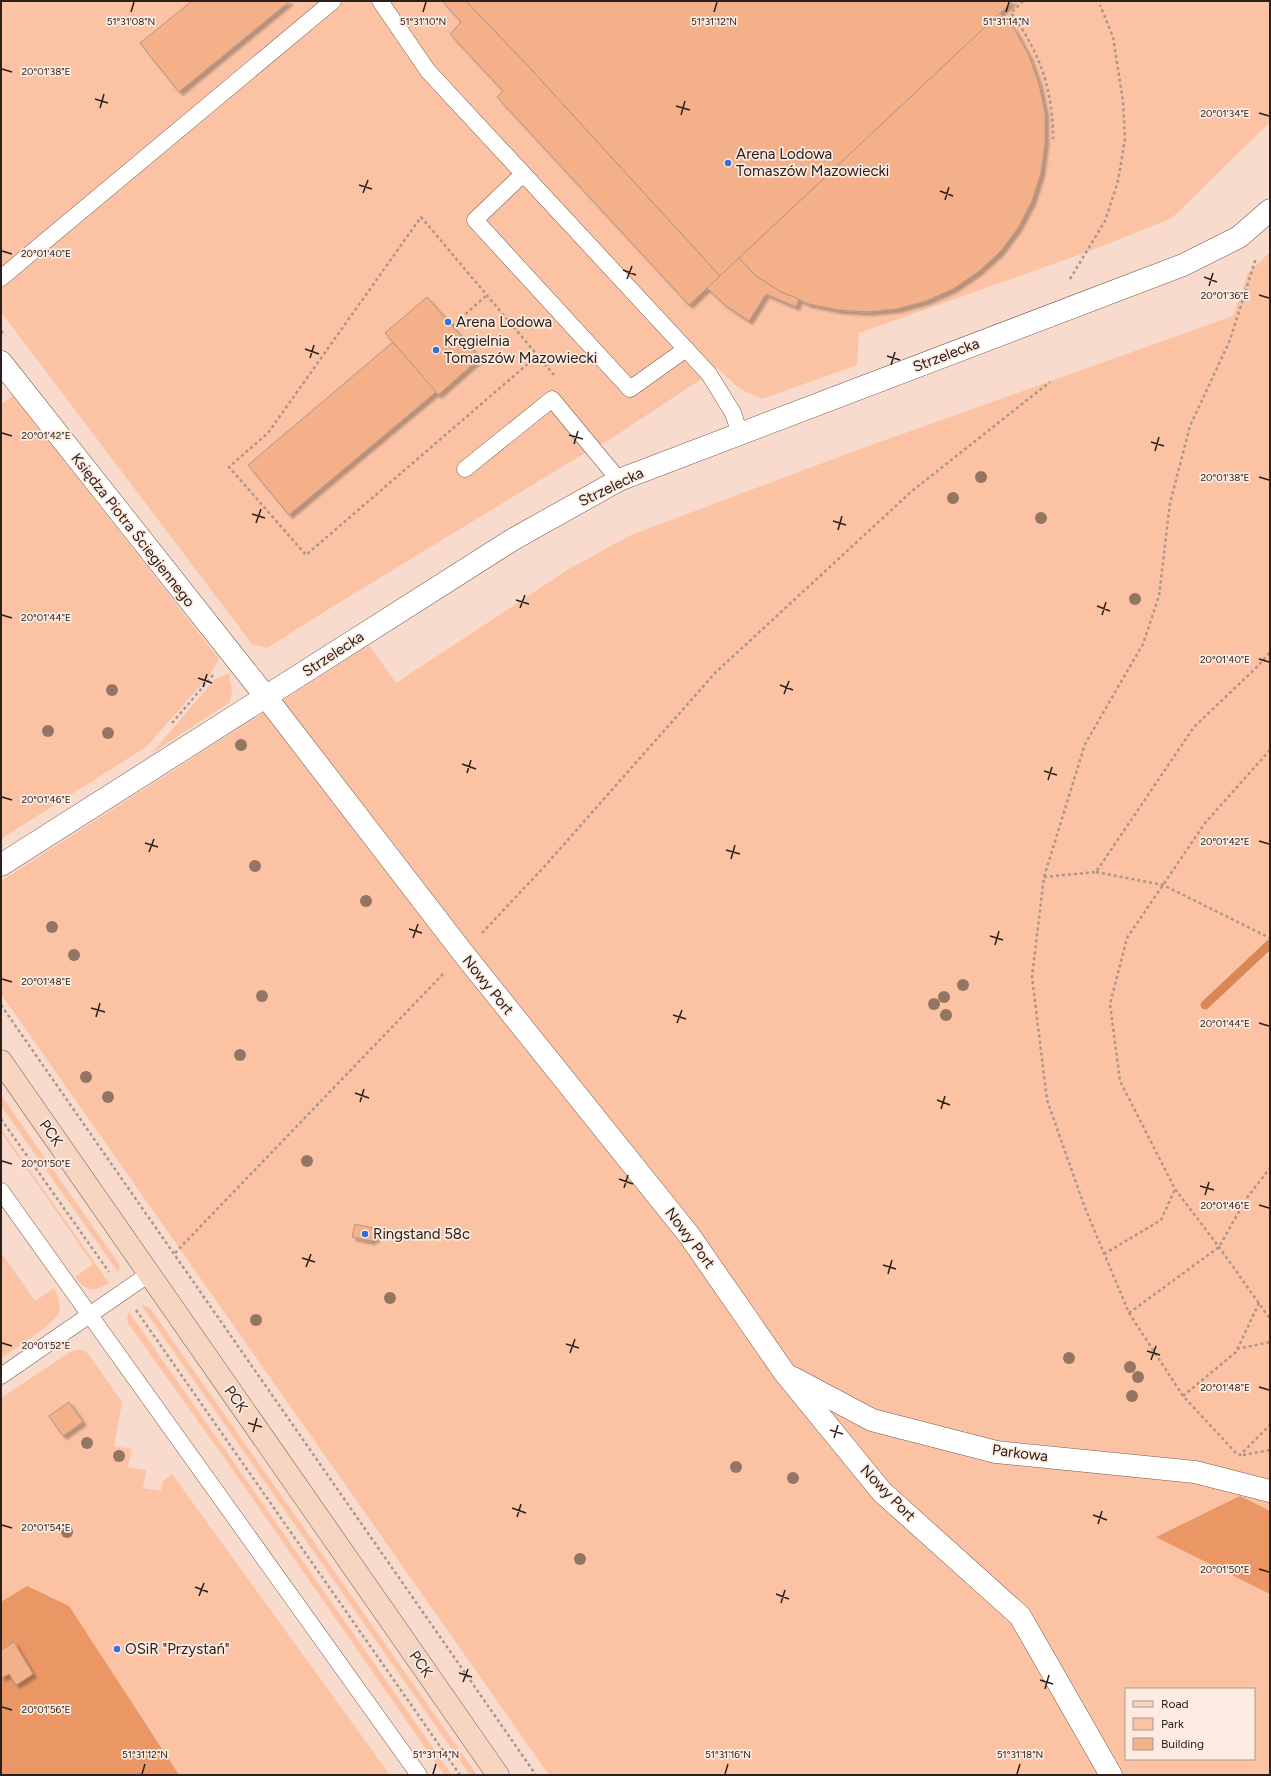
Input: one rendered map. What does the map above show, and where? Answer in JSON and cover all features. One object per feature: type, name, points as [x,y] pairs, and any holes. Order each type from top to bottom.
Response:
[{"type":"street","name":"Strzelecka","points":[[1,865],[512,540],[619,480],[1183,265],[1239,237],[1270,210]]},
{"type":"street","name":"Księdza Piotra Ściegiennego","points":[[1,362],[266,697]]},
{"type":"street","name":"Nowy Port","points":[[266,697],[463,953],[689,1235],[784,1372],[882,1492],[1020,1616],[1111,1775]]},
{"type":"street","name":"PCK","points":[[1,1062],[498,1775]]},
{"type":"street","name":"Parkowa","points":[[784,1372],[872,1420],[996,1452],[1195,1472],[1270,1491]]},
{"type":"lane","points":[[1,278],[333,1]]},
{"type":"lane","points":[[380,1],[428,71],[709,374],[733,413],[740,434]]},
{"type":"lane","points":[[523,174],[475,220],[630,389],[686,349]]},
{"type":"lane","points":[[465,469],[552,399],[619,480]]},
{"type":"lane","points":[[1,1191],[419,1775]]},
{"type":"lane","points":[[1,1376],[149,1274]]},
{"type":"path","points":[[1023,1],[1011,13],[1024,30],[1038,58],[1048,86],[1053,115],[1053,139]]},
{"type":"path","points":[[1066,285],[1105,221],[1118,181],[1125,138],[1123,101],[1113,37],[1100,5]]},
{"type":"path","points":[[537,356],[306,554],[229,467],[268,433],[421,217],[558,380]]},
{"type":"path","points":[[1245,1461],[1238,1456],[1183,1396],[1129,1313],[1085,1208],[1048,1100],[1032,976],[1044,877],[1085,744],[1143,644],[1159,596],[1170,502],[1190,426],[1230,340],[1259,251]]},
{"type":"path","points":[[452,326],[487,295]]},
{"type":"path","points":[[174,1253],[544,867],[715,673],[912,491],[1050,382]]},
{"type":"path","points":[[1096,872],[1194,727],[1258,666],[1270,652]]},
{"type":"path","points":[[1270,750],[1205,823],[1127,938],[1110,1004],[1120,1081],[1174,1189],[1219,1247],[1270,1319]]},
{"type":"path","points":[[1044,877],[1096,872],[1163,885],[1270,938]]},
{"type":"path","points":[[1,1005],[536,1775]]},
{"type":"path","points":[[1,1119],[124,1292],[460,1775]]},
{"type":"path","points":[[1129,1313],[1219,1247],[1246,1199],[1270,1168]]},
{"type":"path","points":[[1104,1254],[1161,1220],[1174,1189]]},
{"type":"path","points":[[1183,1396],[1236,1350],[1259,1303]]},
{"type":"path","points":[[1236,1350],[1270,1342]]},
{"type":"path","points":[[1238,1456],[1270,1424]]},
{"type":"path","points":[[1238,1456],[1270,1450]]},
{"type":"green space","name":"Arena Lodowa","points":[[1,1],[1270,1],[1270,122],[1172,218],[1087,252],[859,333],[857,365],[762,399],[740,389],[717,368],[609,440],[593,448],[267,648],[252,644],[1,312]]},
{"type":"green space","points":[[1270,252],[1270,1775],[549,1775],[1,994],[1,881],[369,645],[396,683],[569,569],[631,535],[860,449],[1233,316],[1248,273]]},
{"type":"green space","points":[[13,395],[219,659],[210,675],[146,747],[1,839],[1,405]]},
{"type":"green space","points":[[229,673],[232,690],[230,702],[152,753],[214,680]]},
{"type":"green space","points":[[1,1095],[119,1264],[120,1268],[118,1272],[1,1106]]},
{"type":"green space","points":[[1,1129],[109,1283],[99,1288],[90,1289],[79,1282],[75,1277],[93,1264],[1,1132]]},
{"type":"green space","points":[[1,1252],[35,1301],[54,1288],[58,1297],[60,1308],[54,1319],[32,1337],[1,1358]]},
{"type":"green space","points":[[141,1305],[150,1308],[477,1775],[470,1775]]},
{"type":"green space","points":[[129,1312],[452,1775],[444,1775],[228,1463],[128,1323],[127,1317]]},
{"type":"green space","name":"OSiR \"Przystań\"","points":[[84,1350],[90,1356],[122,1402],[114,1446],[132,1449],[128,1467],[146,1470],[143,1488],[161,1491],[163,1481],[172,1474],[390,1775],[1,1775],[1,1398],[70,1352]]},
{"type":"shaded area","points":[[1240,1496],[1270,1511],[1270,1594],[1156,1537]]},
{"type":"shaded area","points":[[27,1586],[69,1606],[179,1775],[1,1775],[1,1602]]},
{"type":"building","points":[[192,1],[290,1],[179,92],[140,43]]},
{"type":"building","points":[[442,1],[466,1],[529,67],[720,276],[689,305],[497,97],[503,91],[450,34],[461,22]]},
{"type":"building","name":"Arena Lodowa Tomaszów Mazowiecki","points":[[466,1],[1013,1],[720,276],[529,67]]},
{"type":"building","points":[[1000,13],[1015,30],[1029,56],[1039,84],[1045,113],[1045,143],[1041,173],[1032,201],[1018,228],[1000,252],[978,272],[953,289],[926,301],[897,309],[867,312],[838,310],[809,304],[781,292],[756,276],[739,258]]},
{"type":"building","points":[[739,258],[756,276],[781,292],[799,299],[796,307],[766,294],[749,321],[725,305],[707,288]]},
{"type":"building","name":"Kręgielnia Tomaszów Mazowiecki","points":[[427,297],[480,358],[438,395],[385,333]]},
{"type":"building","points":[[393,342],[436,392],[289,515],[248,465]]},
{"type":"building","name":"Ringstand 58c","points":[[355,1224],[373,1228],[377,1232],[376,1238],[371,1241],[352,1237]]},
{"type":"building","points":[[69,1402],[83,1422],[63,1436],[49,1416]]},
{"type":"building","points":[[14,1642],[33,1674],[16,1685],[9,1674],[1,1678],[1,1650]]},
{"type":"waterway","points":[[1205,1005],[1270,944]]},
{"type":"place","name":"Arena Lodowa Tomaszów Mazowiecki","points":[[728,163]]},
{"type":"place","name":"Arena Lodowa","points":[[448,322]]},
{"type":"place","name":"Kręgielnia Tomaszów Mazowiecki","points":[[436,350]]},
{"type":"place","name":"Ringstand 58c","points":[[365,1234]]},
{"type":"place","name":"OSiR \"Przystań\"","points":[[117,1649]]}]
